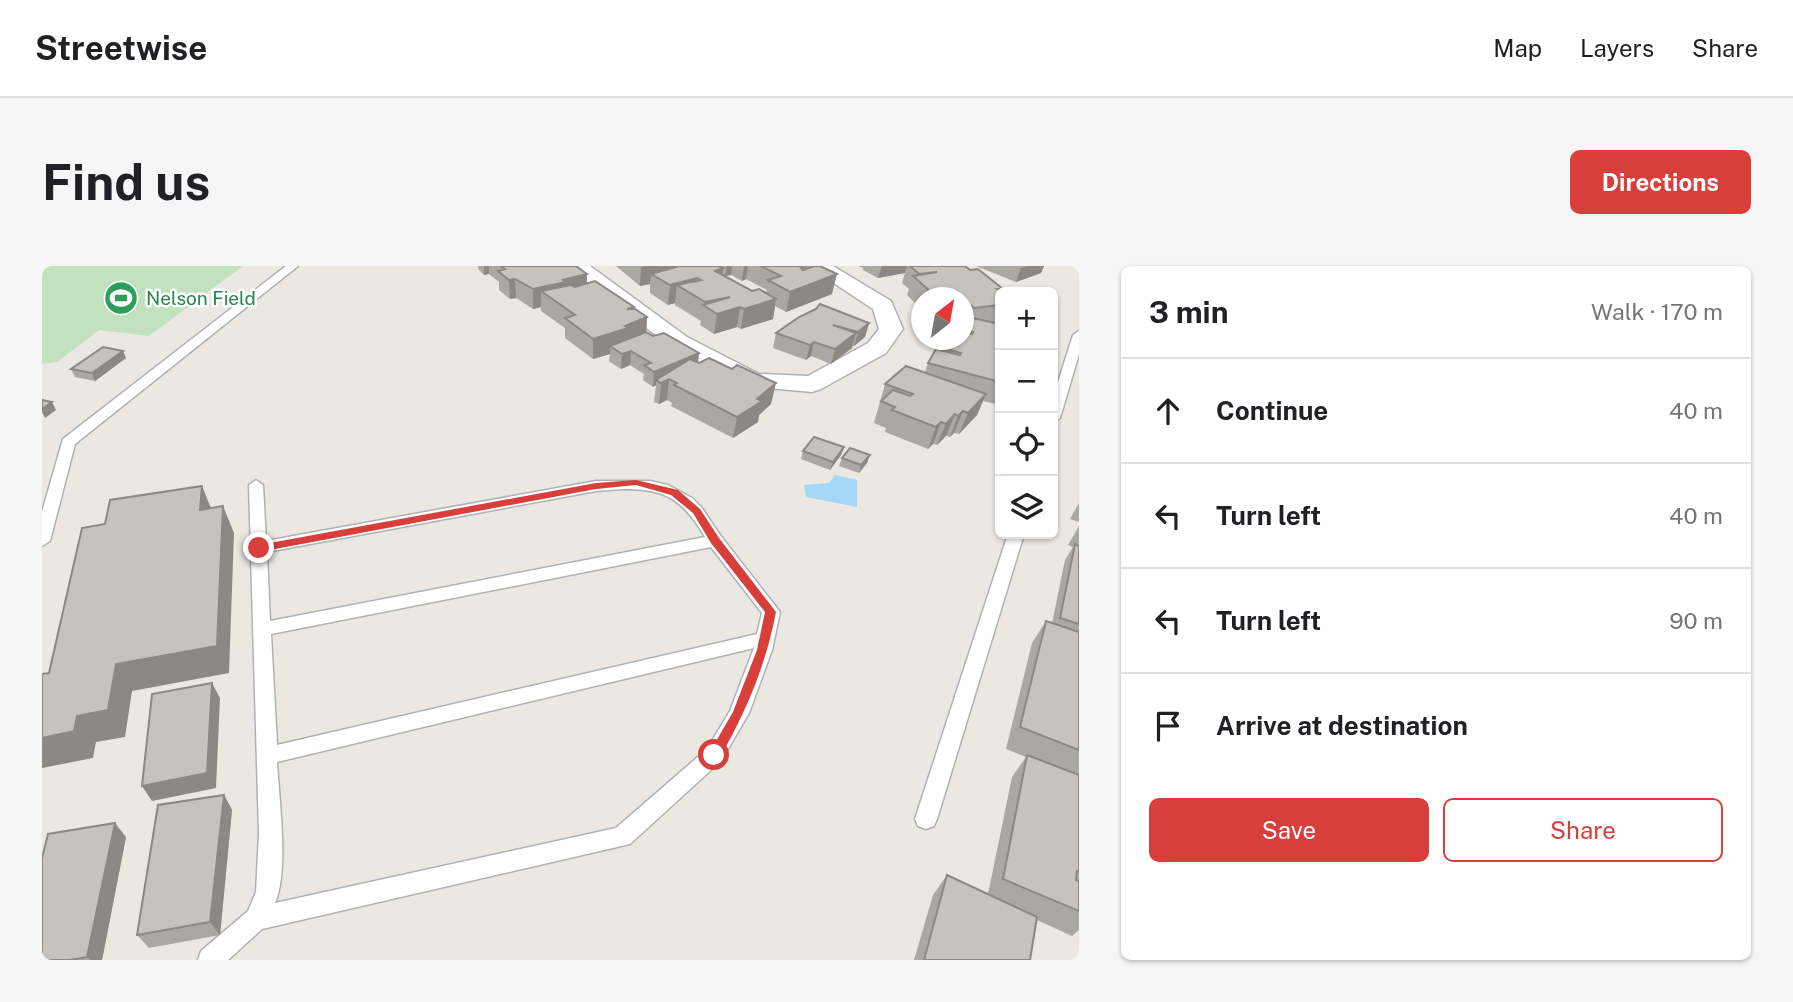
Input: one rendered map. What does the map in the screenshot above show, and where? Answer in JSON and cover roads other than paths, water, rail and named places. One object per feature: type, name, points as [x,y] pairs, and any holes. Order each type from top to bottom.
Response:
[{"type":"street","points":[[577,266],[680,341],[754,381],[811,384],[877,348],[891,329],[883,306],[818,266]]},
{"type":"lane","points":[[42,541],[68,442],[293,266]]},
{"type":"lane","points":[[1055,413],[1079,335]]},
{"type":"lane","points":[[256,919],[622,838],[714,755],[739,713],[765,639],[771,612],[696,511],[674,492],[636,482],[596,486],[259,548]]},
{"type":"lane","points":[[210,960],[256,919],[268,892],[270,833],[256,485]]},
{"type":"lane","points":[[926,819],[1014,539]]},
{"type":"lane","points":[[262,629],[715,540]]},
{"type":"lane","points":[[267,756],[765,639]]},
{"type":"water","points":[[835,475],[857,480],[857,507],[806,497],[804,485],[829,483]]},
{"type":"place","name":"Nelson Field","points":[[121,298]]}]
